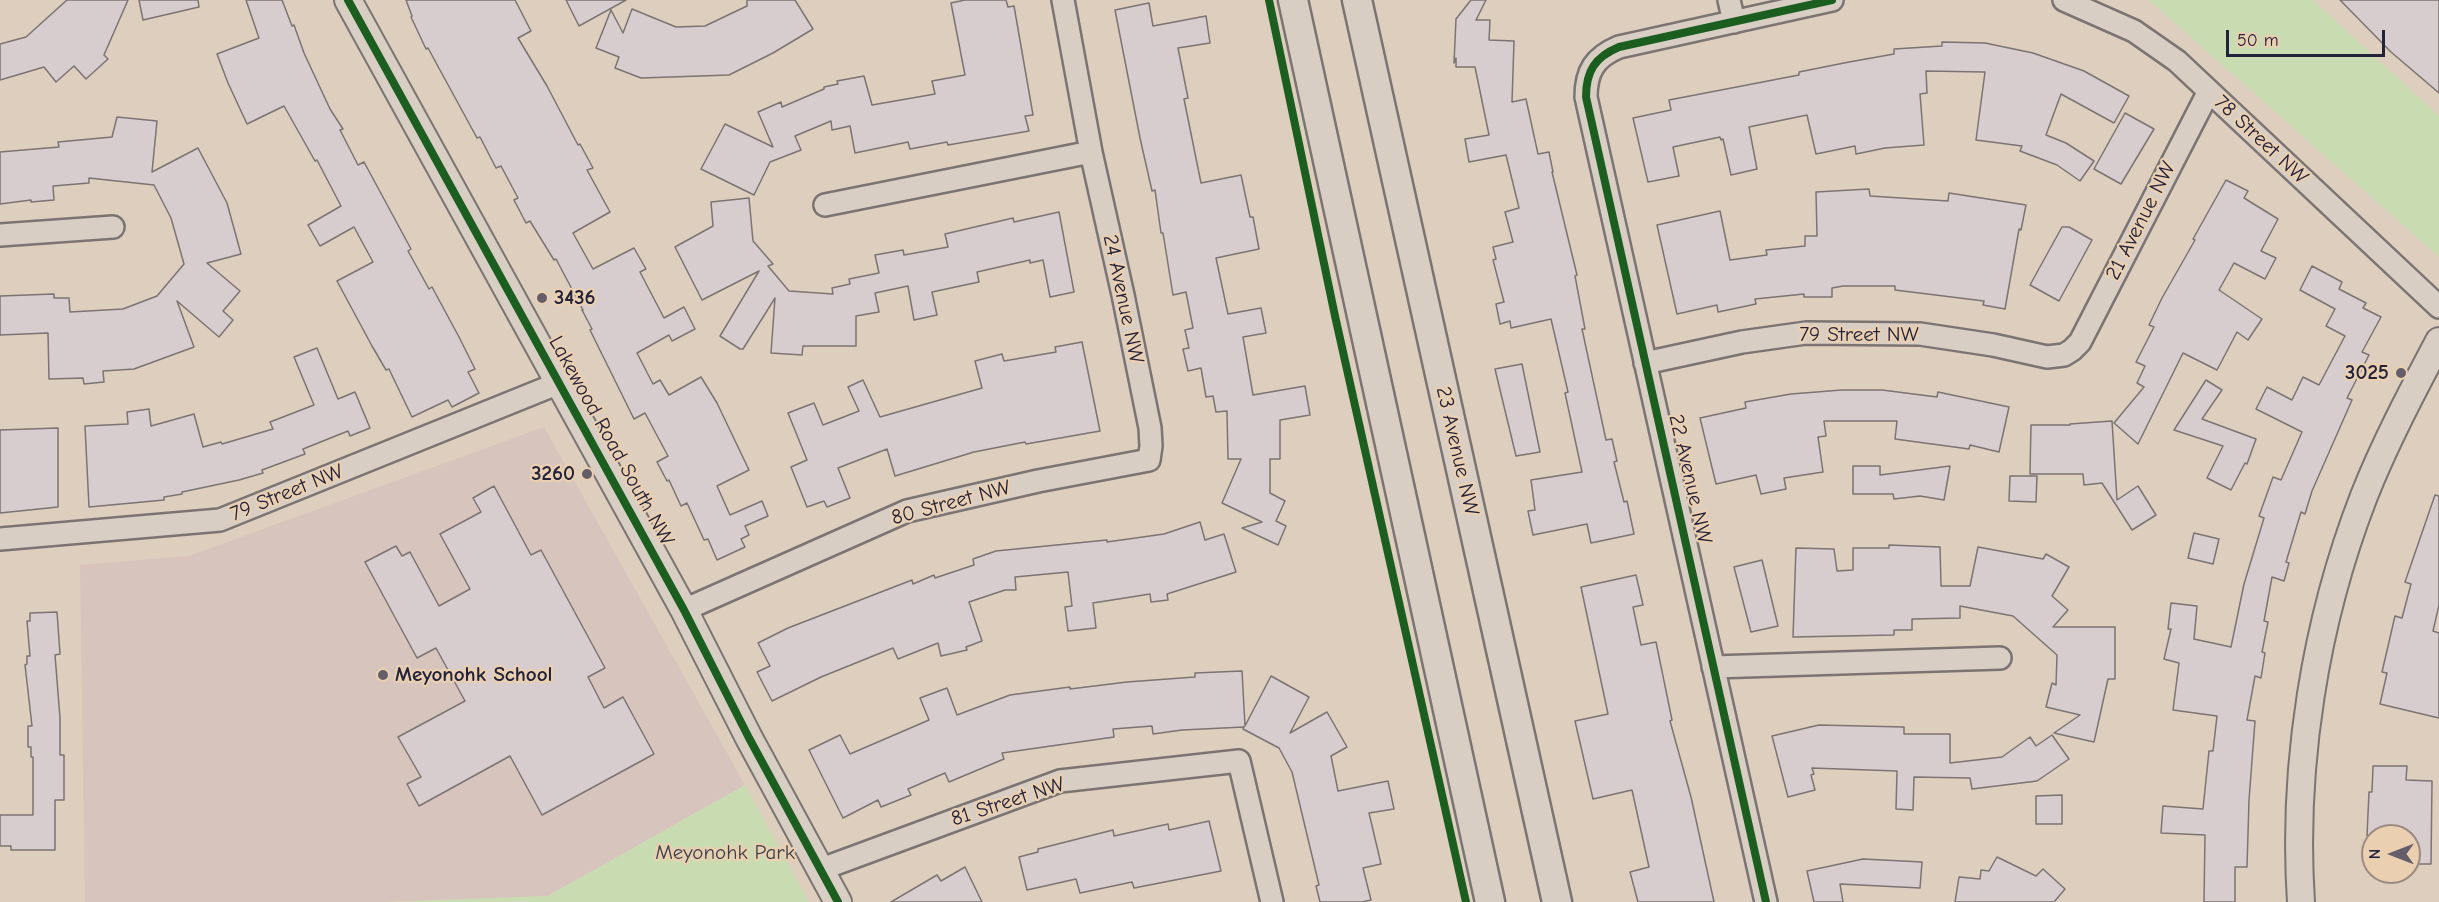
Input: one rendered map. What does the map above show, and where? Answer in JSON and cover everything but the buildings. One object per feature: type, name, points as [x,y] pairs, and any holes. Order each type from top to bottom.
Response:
[{"type":"main road","points":[[1293,0],[1490,902]]},
{"type":"main road","name":"23 Avenue NW","points":[[1357,0],[1557,902]]},
{"type":"street","name":"Lakewood Road South NW","points":[[348,0],[684,610],[819,870],[838,902]]},
{"type":"street","name":"24 Avenue NW","points":[[1063,0],[1090,152],[1123,295],[1150,428],[1151,446]]},
{"type":"street","points":[[1729,0],[1734,22],[1832,0]]},
{"type":"street","name":"78 Street NW","points":[[2064,0],[2109,19],[2158,47],[2209,91],[2439,307]]},
{"type":"street","name":"22 Avenue NW","points":[[1734,22],[1619,47],[1603,55],[1593,64],[1588,73],[1586,97],[1766,902]]},
{"type":"street","name":"21 Avenue NW","points":[[2072,350],[2080,342],[2209,91]]},
{"type":"street","points":[[825,205],[1090,152]]},
{"type":"street","points":[[0,235],[113,227]]},
{"type":"street","name":"79 Street NW","points":[[1645,363],[1752,340],[1834,332],[1920,334],[1993,345],[2047,357],[2064,355],[2072,350]]},
{"type":"street","points":[[2301,902],[2300,825],[2308,721],[2331,603],[2363,498],[2399,417],[2439,341]]},
{"type":"street","name":"79 Street NW","points":[[0,539],[220,520],[559,383]]},
{"type":"street","name":"80 Street NW","points":[[684,610],[907,511],[1038,481],[1149,460],[1151,446]]},
{"type":"street","points":[[1713,667],[2001,658]]},
{"type":"street","name":"81 Street NW","points":[[819,870],[975,811],[1060,782],[1239,761],[1272,902]]},
{"type":"shaded area","name":"Meyonohk School","points":[[544,427],[745,785],[548,896],[385,902],[85,902],[80,565],[189,556]]},
{"type":"green space","points":[[2149,0],[2313,0],[2439,116],[2439,257]]},
{"type":"green space","name":"Meyonohk Park","points":[[745,785],[809,902],[385,902],[548,896]]},
{"type":"cycle path","points":[[348,0],[684,610],[749,738],[838,902]]},
{"type":"cycle path","points":[[1269,0],[1335,316],[1466,902]]},
{"type":"cycle path","points":[[1766,902],[1586,97],[1586,88],[1590,72],[1598,60],[1619,47],[1832,0]]},
{"type":"place","name":"3436","points":[[542,298]]},
{"type":"place","name":"3025","points":[[2401,373]]},
{"type":"place","name":"3260","points":[[587,474]]},
{"type":"place","name":"Meyonohk School","points":[[383,675]]}]
